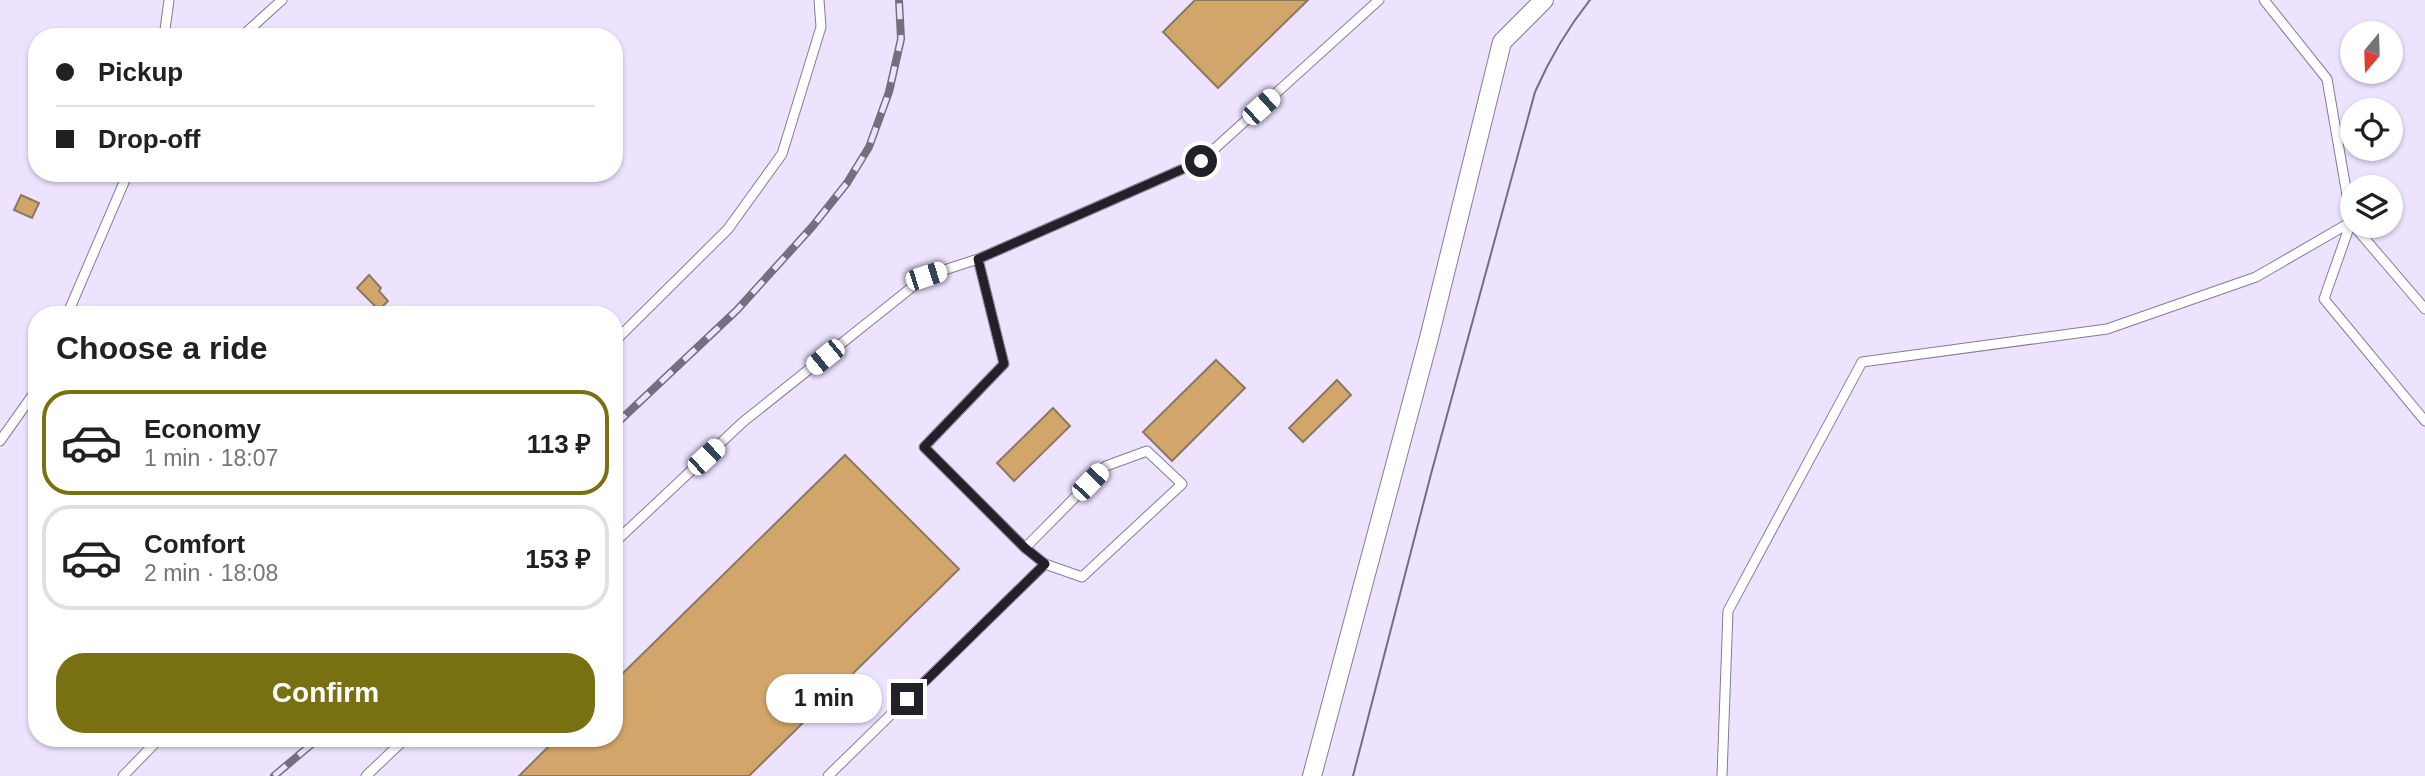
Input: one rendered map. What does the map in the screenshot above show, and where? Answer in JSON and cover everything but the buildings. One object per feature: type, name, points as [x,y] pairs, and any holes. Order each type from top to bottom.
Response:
[{"type":"street","points":[[1312,776],[1429,338],[1502,42],[1544,0]]},
{"type":"lane","points":[[165,28],[169,0]]},
{"type":"lane","points":[[251,28],[282,0]]},
{"type":"lane","points":[[623,333],[728,229],[782,155],[821,27],[819,0]]},
{"type":"lane","points":[[623,535],[743,422],[926,276],[978,259],[1201,161],[1379,0]]},
{"type":"lane","points":[[2264,0],[2327,79],[2344,175]]},
{"type":"lane","points":[[71,306],[124,182]]},
{"type":"lane","points":[[1721,776],[1728,611],[1863,362],[2107,329],[2256,277],[2340,231]]},
{"type":"lane","points":[[2347,238],[2324,299],[2425,421]]},
{"type":"lane","points":[[2364,238],[2425,309]]},
{"type":"lane","points":[[978,259],[1004,364],[924,447],[1025,548],[1045,564],[1082,577],[1182,484],[1147,451],[1106,466],[1025,548]]},
{"type":"lane","points":[[0,440],[28,406]]},
{"type":"lane","points":[[828,776],[1045,564]]},
{"type":"lane","points":[[123,776],[151,747]]},
{"type":"lane","points":[[366,776],[396,747]]},
{"type":"tram line","points":[[1353,776],[1431,474],[1535,92],[1559,44],[1590,0]]},
{"type":"railway","points":[[623,418],[737,310],[812,227],[847,183],[869,147],[889,92],[901,39],[899,0]]},
{"type":"railway","points":[[274,776],[308,747]]},
{"type":"route","points":[[907,699],[1045,564],[1025,548],[924,447],[1004,364],[978,259],[1201,161]]}]
